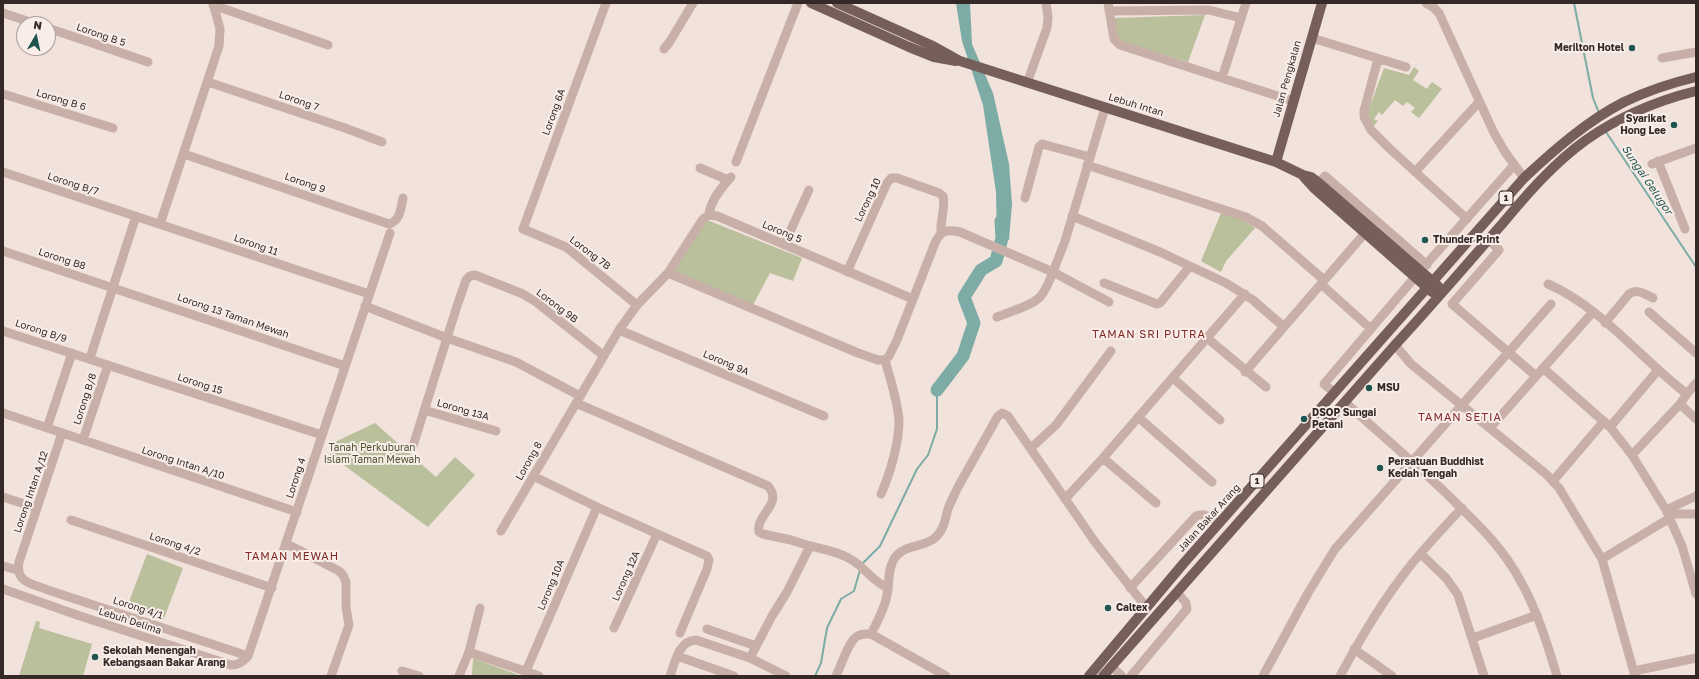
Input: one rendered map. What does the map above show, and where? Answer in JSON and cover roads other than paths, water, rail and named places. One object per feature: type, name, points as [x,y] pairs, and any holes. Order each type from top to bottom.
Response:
[{"type":"main road","name":"Lebuh Intan","points":[[811,3],[928,54],[963,62]]},
{"type":"main road","name":"Lebuh Intan","points":[[837,3],[933,46],[963,62],[1276,162],[1303,175],[1311,177],[1397,245],[1421,271],[1431,285],[1442,294]]},
{"type":"main road","name":"Jalan Pengkalan","points":[[1276,162],[1322,3]]},
{"type":"main road","name":"1","points":[[1431,285],[1524,178],[1556,150],[1588,125],[1611,110],[1663,85],[1696,77]]},
{"type":"main road","points":[[1663,85],[1670,87],[1696,82]]},
{"type":"main road","name":"1","points":[[1103,676],[1394,345],[1442,294],[1544,176],[1571,152],[1615,121],[1660,101],[1696,91]]},
{"type":"main road","name":"Lebuh Intan","points":[[1303,175],[1315,189],[1365,233],[1421,271]]},
{"type":"main road","name":"Jalan Bakar Arang","points":[[1089,676],[1146,607],[1431,285]]},
{"type":"main road","points":[[1241,499],[1252,508]]},
{"type":"street","name":"Lorong 6A","points":[[523,229],[606,3]]},
{"type":"street","points":[[664,49],[693,3]]},
{"type":"street","points":[[736,162],[798,3]]},
{"type":"street","points":[[1027,83],[1047,28],[1048,17],[1046,3]]},
{"type":"street","points":[[1222,78],[1246,3]]},
{"type":"street","points":[[1428,3],[1439,14],[1494,134],[1514,166],[1524,178]]},
{"type":"street","points":[[213,4],[328,45]]},
{"type":"street","points":[[160,224],[208,82],[220,37],[213,4]]},
{"type":"street","points":[[1241,18],[1222,12],[1209,10],[1109,7],[1114,39],[1120,45],[1293,101]]},
{"type":"street","points":[[3,13],[16,17]]},
{"type":"street","name":"Lorong B 5","points":[[56,31],[148,62]]},
{"type":"street","points":[[1312,38],[1406,67]]},
{"type":"street","points":[[1662,58],[1696,52]]},
{"type":"street","points":[[1378,59],[1364,111],[1364,117],[1371,130],[1467,219]]},
{"type":"street","name":"Lorong 7","points":[[208,82],[382,142]]},
{"type":"street","name":"Lorong B 6","points":[[3,94],[113,128]]},
{"type":"street","points":[[1415,172],[1479,102]]},
{"type":"street","points":[[997,317],[1034,302],[1046,289],[1054,272],[1105,108]]},
{"type":"street","points":[[1025,198],[1039,147],[1042,144],[1246,217],[1262,226],[1371,329]]},
{"type":"street","points":[[1685,229],[1655,162],[1696,148]]},
{"type":"street","name":"Lorong 9","points":[[184,154],[389,224],[394,222],[399,216],[403,198]]},
{"type":"street","points":[[1335,393],[1324,384],[1514,166]]},
{"type":"street","points":[[700,168],[729,179],[715,198],[709,215],[703,219],[668,274],[858,354],[878,360],[885,360],[889,356],[897,340],[935,243],[941,232],[947,230],[960,232],[1011,252],[1054,272],[1109,302]]},
{"type":"street","name":"Lorong B/7","points":[[3,172],[136,216]]},
{"type":"street","name":"Lorong 10","points":[[847,272],[887,183],[891,178],[897,178],[939,193],[943,196],[944,202],[941,219],[941,232]]},
{"type":"street","points":[[784,245],[809,190]]},
{"type":"street","name":"Lorong 5","points":[[709,215],[913,299]]},
{"type":"street","points":[[90,358],[136,216]]},
{"type":"street","name":"Lorong 11","points":[[136,216],[369,294]]},
{"type":"street","points":[[1072,216],[1226,282],[1245,294],[1284,327]]},
{"type":"street","name":"Lorong 7B","points":[[523,229],[566,248],[637,304]]},
{"type":"street","name":"Lorong 4","points":[[248,656],[287,544],[390,233]]},
{"type":"street","points":[[1245,372],[1365,233]]},
{"type":"street","points":[[1488,240],[1500,250],[1452,304],[1536,376]]},
{"type":"street","name":"Lorong B8","points":[[3,251],[113,288]]},
{"type":"street","points":[[1104,282],[1157,304],[1160,303],[1190,266]]},
{"type":"street","name":"Lorong 8","points":[[501,531],[619,330],[637,304],[668,274]]},
{"type":"street","name":"Lorong 9B","points":[[447,338],[466,280],[470,276],[475,275],[523,294],[536,302],[604,356]]},
{"type":"street","points":[[1548,284],[1565,292],[1593,312],[1687,394]]},
{"type":"street","name":"Lorong 13 Taman Mewah","points":[[113,288],[345,366]]},
{"type":"street","points":[[1605,323],[1632,291],[1637,291],[1653,298]]},
{"type":"street","points":[[1065,499],[1103,458],[1245,294]]},
{"type":"street","points":[[1263,676],[1308,593],[1335,549],[1460,405],[1551,304]]},
{"type":"street","points":[[365,306],[447,338],[516,362],[578,399],[768,486],[772,491],[773,497],[759,525],[759,532],[840,554],[860,566],[872,578],[888,588]]},
{"type":"street","points":[[1490,428],[1593,312]]},
{"type":"street","points":[[1649,312],[1696,353]]},
{"type":"street","name":"Lorong 9A","points":[[619,330],[824,416]]},
{"type":"street","name":"Lorong B/9","points":[[3,331],[72,352]]},
{"type":"street","points":[[413,446],[447,338]]},
{"type":"street","points":[[1207,338],[1245,372],[1266,387]]},
{"type":"street","points":[[1394,345],[1411,364],[1553,481],[1602,559],[1634,673],[1696,658]]},
{"type":"street","points":[[1032,448],[1056,425],[1111,351]]},
{"type":"street","points":[[47,428],[72,352]]},
{"type":"street","name":"Lorong 15","points":[[72,352],[322,436]]},
{"type":"street","points":[[881,494],[891,468],[899,422],[885,360]]},
{"type":"street","name":"Lorong B/8","points":[[83,440],[108,365]]},
{"type":"street","points":[[1543,368],[1607,424],[1632,455],[1668,514],[1682,546],[1695,583],[1696,594]]},
{"type":"street","points":[[1553,481],[1658,370]]},
{"type":"street","points":[[1173,378],[1220,420]]},
{"type":"street","points":[[1632,455],[1680,404],[1696,383]]},
{"type":"street","points":[[1345,402],[1462,508],[1502,551],[1521,581],[1537,615],[1557,676]]},
{"type":"street","points":[[1680,404],[1696,419]]},
{"type":"street","name":"Lorong 13A","points":[[424,410],[496,431]]},
{"type":"street","name":"Lorong Intan A/10","points":[[3,413],[297,512]]},
{"type":"street","points":[[871,634],[885,604],[890,568],[900,552],[904,549],[930,541],[941,531],[952,498],[1000,414],[1005,414],[1008,416],[1032,448],[1095,542],[1146,607]]},
{"type":"street","points":[[1138,418],[1212,482]]},
{"type":"street","name":"Lorong Intan A/12","points":[[17,570],[62,433]]},
{"type":"street","points":[[1103,458],[1156,503]]},
{"type":"street","points":[[533,476],[597,507],[702,553],[709,560],[707,569],[680,634]]},
{"type":"street","points":[[1602,559],[1696,496]]},
{"type":"street","points":[[3,497],[37,508]]},
{"type":"street","name":"Lorong 10A","points":[[526,672],[597,507]]},
{"type":"street","points":[[1340,676],[1354,649],[1387,598],[1421,554],[1462,508]]},
{"type":"street","points":[[1130,588],[1196,516],[1200,514],[1205,515],[1219,524]]},
{"type":"street","points":[[1668,514],[1696,514]]},
{"type":"street","name":"Lorong 4/2","points":[[71,520],[272,588]]},
{"type":"street","name":"Lorong 12A","points":[[614,628],[657,534]]},
{"type":"street","points":[[287,544],[339,571],[343,575],[346,582],[346,607],[349,626],[331,676]]},
{"type":"street","points":[[750,658],[772,616],[787,592],[810,546]]},
{"type":"street","points":[[1421,554],[1456,590],[1463,606],[1484,676]]},
{"type":"street","points":[[3,566],[17,570]]},
{"type":"street","name":"Lorong 4/1","points":[[17,570],[22,580],[48,590],[248,656]]},
{"type":"street","name":"Lebuh Delima","points":[[3,589],[80,616],[231,665],[237,665],[248,656]]},
{"type":"street","points":[[1131,676],[1187,609],[1186,603],[1177,592]]},
{"type":"street","points":[[459,676],[469,652],[480,608]]},
{"type":"street","points":[[1473,638],[1537,615]]},
{"type":"street","points":[[707,629],[756,646]]},
{"type":"street","points":[[836,676],[852,642],[857,636],[863,634],[871,634],[946,676]]},
{"type":"street","points":[[670,676],[677,656],[684,644],[696,640],[750,658],[786,676]]},
{"type":"street","points":[[1354,649],[1392,676]]},
{"type":"street","points":[[469,652],[539,676]]},
{"type":"street","points":[[677,656],[734,676]]},
{"type":"street","points":[[1111,666],[1122,676]]},
{"type":"street","points":[[402,670],[419,676]]},
{"type":"water","points":[[956,3],[970,3],[972,44],[993,93],[1009,164],[1012,204],[1009,240],[997,237],[996,192],[983,105],[962,41]]},
{"type":"waterway","name":"Sungai Gelugor","points":[[1574,3],[1593,98],[1599,113]]},
{"type":"waterway","name":"Sungai Gelugor","points":[[1606,132],[1696,267]]},
{"type":"waterway","points":[[937,390],[963,356],[974,323],[964,297],[981,270],[996,261],[1002,238],[1001,221]]},
{"type":"waterway","points":[[862,564],[880,546],[917,469],[928,455],[937,429],[937,390]]},
{"type":"waterway","points":[[815,676],[821,663],[827,628],[841,599],[854,591],[860,570]]},
{"type":"place","name":"Merilton Hotel","points":[[1632,48]]},
{"type":"place","name":"Syarikat Hong Lee","points":[[1674,125]]},
{"type":"place","name":"Thunder Print","points":[[1425,240]]},
{"type":"place","name":"MSU","points":[[1369,388]]},
{"type":"place","name":"DSOP Sungai Petani","points":[[1304,419]]},
{"type":"place","name":"Persatuan Buddhist Kedah Tengah","points":[[1380,468]]},
{"type":"place","name":"Caltex","points":[[1108,608]]},
{"type":"place","name":"Sekolah Menengah Kebangsaan Bakar Arang","points":[[95,657]]},
{"type":"district","name":"TAMAN SRI PUTRA","points":[[1149,335]]},
{"type":"district","name":"TAMAN SETIA","points":[[1460,418]]},
{"type":"district","name":"TAMAN MEWAH","points":[[292,557]]},
{"type":"park label","name":"Tanah Perkuburan Islam Taman Mewah","points":[[372,454]]}]
